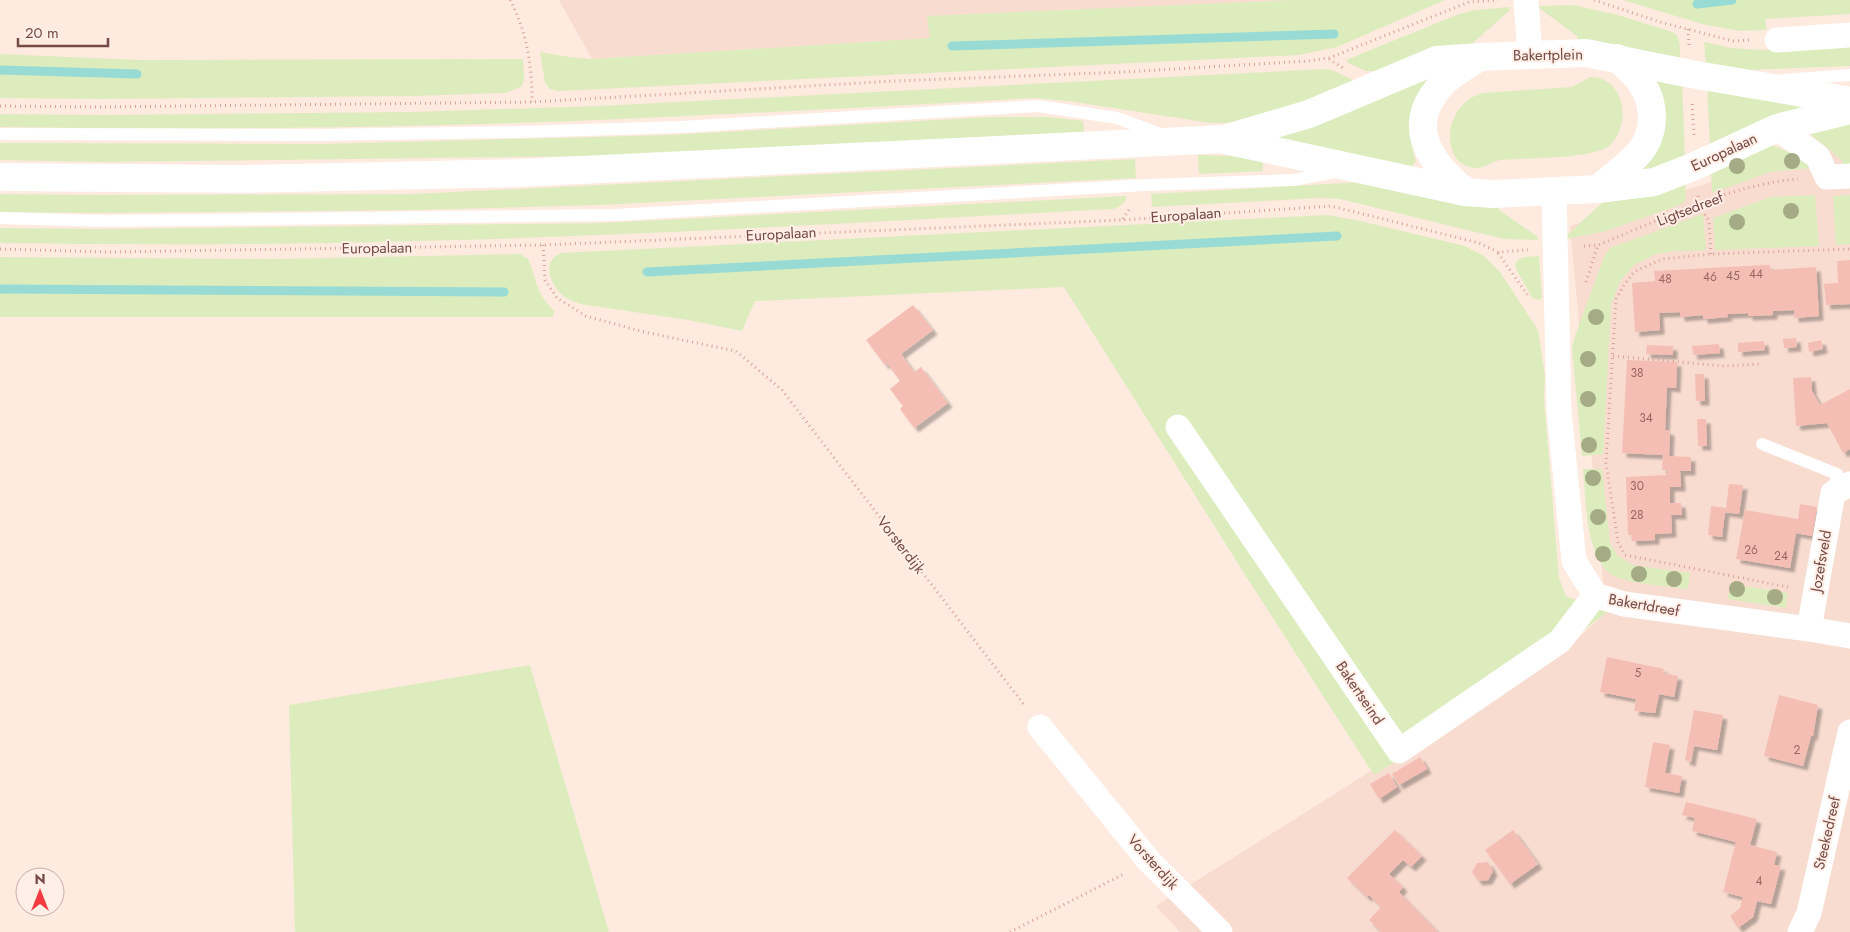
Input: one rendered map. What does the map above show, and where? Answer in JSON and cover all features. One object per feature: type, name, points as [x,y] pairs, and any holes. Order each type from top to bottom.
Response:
[{"type":"main road","name":"Bakertplein","points":[[1479,57],[1586,54],[1617,58]]},
{"type":"main road","points":[[1479,57],[1446,80],[1428,104],[1423,120],[1423,136],[1427,150],[1435,163],[1465,192],[1493,194],[1598,189],[1638,153],[1647,140],[1652,126],[1652,110],[1648,94],[1640,81],[1617,58]]},
{"type":"main road","name":"Europalaan","points":[[0,177],[242,179],[519,173],[1224,140],[1309,114],[1437,60],[1479,57]]},
{"type":"main road","points":[[1617,58],[1690,74],[1850,101]]},
{"type":"main road","name":"Europalaan","points":[[1598,189],[1654,182],[1695,166],[1776,128],[1850,110]]},
{"type":"main road","name":"Europalaan","points":[[1224,140],[1465,192]]},
{"type":"street","points":[[1526,0],[1530,55]]},
{"type":"street","points":[[1777,40],[1850,35]]},
{"type":"street","points":[[1776,128],[1818,157],[1838,176]]},
{"type":"street","name":"Bakertdreef","points":[[1554,191],[1559,411],[1574,561],[1596,595],[1624,604],[1850,636]]},
{"type":"street","name":"Bakertseind","points":[[1178,427],[1399,751],[1560,641],[1596,595]]},
{"type":"street","name":"Jozefsveld","points":[[1809,629],[1816,592],[1842,488]]},
{"type":"street","name":"Vorsterdijk","points":[[1040,727],[1150,861],[1220,932]]},
{"type":"street","name":"Steekedreef","points":[[1800,932],[1809,913],[1850,732]]},
{"type":"lane","points":[[1742,83],[1850,75]]},
{"type":"lane","name":"Europalaan","points":[[0,134],[318,135],[527,131],[690,126],[1039,106],[1117,118],[1180,142]]},
{"type":"lane","name":"Europalaan","points":[[0,218],[104,221],[614,215],[1136,185],[1293,180],[1355,168]]},
{"type":"lane","name":"Jozefsveld","points":[[1762,444],[1837,474],[1842,488]]},
{"type":"path","points":[[510,0],[522,24],[527,47],[532,73],[532,102]]},
{"type":"path","points":[[0,106],[100,107],[532,102],[895,81],[1125,72],[1307,61],[1329,58],[1469,2],[1501,0]]},
{"type":"path","points":[[1594,0],[1660,22],[1733,40],[1777,40]]},
{"type":"path","points":[[1688,29],[1695,166],[1699,205],[1709,220],[1711,254]]},
{"type":"path","name":"Ligtsedreef","points":[[1555,248],[1598,245],[1699,205],[1763,183],[1838,176]]},
{"type":"path","name":"Europalaan","points":[[0,249],[108,252],[543,245],[1112,220],[1330,206],[1479,243],[1498,252],[1555,248]]},
{"type":"path","name":"Vorsterdijk","points":[[543,245],[544,280],[557,298],[564,303],[586,316],[644,332],[736,351],[782,390],[1040,727]]},
{"type":"path","points":[[1816,592],[1625,555],[1618,542],[1606,463],[1616,299],[1634,272],[1662,259],[1711,254],[1850,249]]},
{"type":"path","points":[[1498,252],[1527,296],[1557,323]]},
{"type":"path","points":[[1613,356],[1724,366],[1760,364]]},
{"type":"path","points":[[1010,932],[1150,861]]},
{"type":"shaded area","points":[[559,0],[1293,0],[928,16],[931,38],[592,59]]},
{"type":"shaded area","points":[[1844,141],[1850,141],[1850,932],[1180,932],[1156,906],[1567,648],[1606,613],[1570,226]]},
{"type":"green space","points":[[1293,0],[1445,0],[1337,47],[1299,55],[559,91],[550,89],[545,83],[540,52],[592,59],[930,38],[927,16]]},
{"type":"green space","points":[[1623,0],[1850,0],[1850,14],[1765,19],[1767,30],[1739,31],[1702,24]]},
{"type":"green space","points":[[1573,5],[1618,15],[1675,33],[1679,42],[1680,60],[1578,42],[1577,36],[1539,8],[1539,6]]},
{"type":"green space","points":[[1509,7],[1510,10],[1474,42],[1474,47],[1409,58],[1375,71],[1366,71],[1348,63],[1346,60],[1459,14],[1475,10]]},
{"type":"green space","points":[[1704,42],[1732,48],[1761,50],[1850,45],[1850,66],[1747,70],[1706,65]]},
{"type":"green space","points":[[0,54],[138,60],[523,59],[524,79],[522,86],[506,93],[412,96],[0,98]]},
{"type":"green space","points":[[1326,69],[1353,80],[1353,83],[1274,115],[1226,123],[1211,123],[1068,101],[1034,98],[523,123],[374,127],[0,127],[0,114],[413,112],[599,106]]},
{"type":"green space","points":[[1427,73],[1432,82],[1415,111],[1410,128],[1412,148],[1416,161],[1409,171],[1274,144],[1274,133]]},
{"type":"green space","points":[[1662,74],[1682,79],[1685,161],[1644,174],[1638,164],[1655,84]]},
{"type":"green space","points":[[1590,77],[1602,79],[1611,85],[1618,93],[1623,114],[1617,136],[1610,145],[1602,150],[1559,157],[1499,160],[1477,168],[1466,166],[1457,159],[1450,143],[1451,127],[1458,111],[1471,98],[1483,93],[1572,87]]},
{"type":"green space","points":[[1707,84],[1799,102],[1800,114],[1710,148]]},
{"type":"green space","points":[[990,117],[1050,117],[1083,121],[1084,132],[598,156],[102,162],[0,160],[0,143],[322,144],[668,135]]},
{"type":"green space","points":[[1850,124],[1850,166],[1843,166],[1842,160],[1810,134],[1809,129]]},
{"type":"green space","points":[[1769,139],[1772,145],[1811,162],[1811,168],[1770,172],[1712,193],[1711,169]]},
{"type":"green space","points":[[1198,155],[1231,156],[1263,160],[1263,171],[1199,174]]},
{"type":"green space","points":[[1135,159],[1136,178],[599,205],[413,210],[0,212],[0,194],[413,194]]},
{"type":"green space","points":[[1685,181],[1686,200],[1682,204],[1606,231],[1567,239],[1567,235],[1601,204],[1601,199]]},
{"type":"green space","points":[[1363,182],[1498,204],[1499,210],[1538,237],[1537,240],[1504,239],[1340,199],[1320,198],[1152,207],[1151,194]]},
{"type":"green space","points":[[1815,195],[1819,246],[1715,250],[1713,218],[1771,197]]},
{"type":"green space","points":[[1850,195],[1850,244],[1836,245],[1833,196]]},
{"type":"green space","points":[[1126,196],[1126,200],[1119,207],[1113,209],[589,236],[310,243],[0,243],[0,228],[101,229],[602,223]]},
{"type":"green space","points":[[1703,214],[1706,250],[1656,254],[1634,265],[1620,281],[1611,305],[1603,454],[1582,456],[1572,348],[1604,257],[1610,248]]},
{"type":"green space","points":[[1328,215],[1465,246],[1484,256],[1500,272],[1538,330],[1545,376],[1544,398],[1559,578],[1566,596],[1608,612],[1445,731],[1374,775],[1064,287],[755,301],[742,331],[688,320],[580,304],[560,293],[552,281],[549,268],[555,257],[561,253]]},
{"type":"green space","points":[[520,254],[528,259],[543,298],[554,311],[553,317],[0,317],[0,257],[273,259]]},
{"type":"green space","points":[[1539,256],[1542,297],[1540,300],[1533,299],[1516,269],[1519,259]]},
{"type":"green space","points":[[1583,469],[1602,469],[1610,543],[1617,555],[1632,565],[1690,573],[1688,589],[1618,578],[1603,567],[1596,555],[1588,526]]},
{"type":"green space","points":[[1730,584],[1788,593],[1786,608],[1728,599]]},
{"type":"green space","points":[[530,665],[609,932],[295,932],[289,705]]},
{"type":"building","points":[[1850,260],[1850,304],[1826,305],[1824,284],[1838,283],[1837,261]]},
{"type":"building","points":[[1770,265],[1770,270],[1816,267],[1819,316],[1794,318],[1794,310],[1773,311],[1773,315],[1748,316],[1748,313],[1727,314],[1728,317],[1705,319],[1703,319],[1703,315],[1680,317],[1680,312],[1659,313],[1660,330],[1635,332],[1632,283],[1655,281],[1654,271]]},
{"type":"building","points":[[913,305],[933,330],[901,354],[914,372],[921,367],[948,403],[914,428],[900,409],[903,406],[890,389],[900,381],[866,340]]},
{"type":"building","points":[[1796,338],[1797,347],[1784,348],[1783,339]]},
{"type":"building","points":[[1821,340],[1823,349],[1809,352],[1808,343]]},
{"type":"building","points":[[1764,341],[1765,350],[1738,352],[1738,343]]},
{"type":"building","points":[[1719,344],[1720,353],[1693,355],[1692,346]]},
{"type":"building","points":[[1647,345],[1673,346],[1673,355],[1646,354]]},
{"type":"building","points":[[1627,360],[1677,362],[1676,388],[1667,387],[1665,430],[1670,431],[1669,456],[1691,457],[1691,471],[1680,471],[1681,487],[1670,487],[1670,503],[1681,503],[1682,515],[1671,515],[1672,533],[1655,534],[1655,540],[1632,541],[1632,535],[1628,535],[1626,477],[1667,475],[1667,470],[1662,470],[1663,455],[1622,453]]},
{"type":"building","points":[[1695,374],[1704,374],[1705,401],[1696,401]]},
{"type":"building","points":[[1811,377],[1812,391],[1820,405],[1850,389],[1850,449],[1843,453],[1827,423],[1796,426],[1793,378]]},
{"type":"building","points":[[1697,419],[1706,419],[1707,446],[1698,446]]},
{"type":"building","points":[[1729,484],[1743,485],[1739,514],[1725,512],[1722,537],[1708,535],[1711,506],[1726,508]]},
{"type":"building","points":[[1800,504],[1817,507],[1812,536],[1796,533],[1790,568],[1736,559],[1745,510],[1798,519]]},
{"type":"building","points":[[1607,657],[1664,669],[1663,673],[1678,676],[1674,697],[1659,694],[1655,713],[1634,711],[1636,699],[1600,692]]},
{"type":"building","points":[[1779,695],[1818,705],[1813,736],[1811,736],[1803,766],[1764,756]]},
{"type":"building","points":[[1694,710],[1723,715],[1717,750],[1694,746],[1691,762],[1685,760]]},
{"type":"building","points":[[1653,742],[1670,745],[1665,773],[1682,776],[1679,793],[1645,787]]},
{"type":"building","points":[[1420,757],[1427,769],[1399,785],[1392,774]]},
{"type":"building","points":[[1389,773],[1397,787],[1379,799],[1370,784]]},
{"type":"building","points":[[1686,802],[1757,819],[1750,845],[1777,852],[1774,865],[1781,866],[1771,904],[1757,901],[1753,917],[1738,928],[1730,916],[1740,908],[1743,897],[1723,892],[1736,842],[1692,831],[1695,818],[1682,815]]},
{"type":"building","points":[[1395,830],[1422,856],[1411,867],[1403,860],[1389,874],[1403,887],[1399,892],[1436,932],[1381,932],[1369,920],[1381,907],[1347,878]]},
{"type":"building","points":[[1513,830],[1538,864],[1510,884],[1485,850]]},
{"type":"building","points":[[1488,862],[1493,871],[1488,880],[1478,881],[1472,872],[1477,863]]},
{"type":"waterway","points":[[1697,4],[1732,0]]},
{"type":"waterway","points":[[952,46],[1334,34]]},
{"type":"waterway","points":[[0,70],[137,74]]},
{"type":"waterway","points":[[647,272],[1337,236]]},
{"type":"waterway","points":[[0,289],[504,292]]}]
